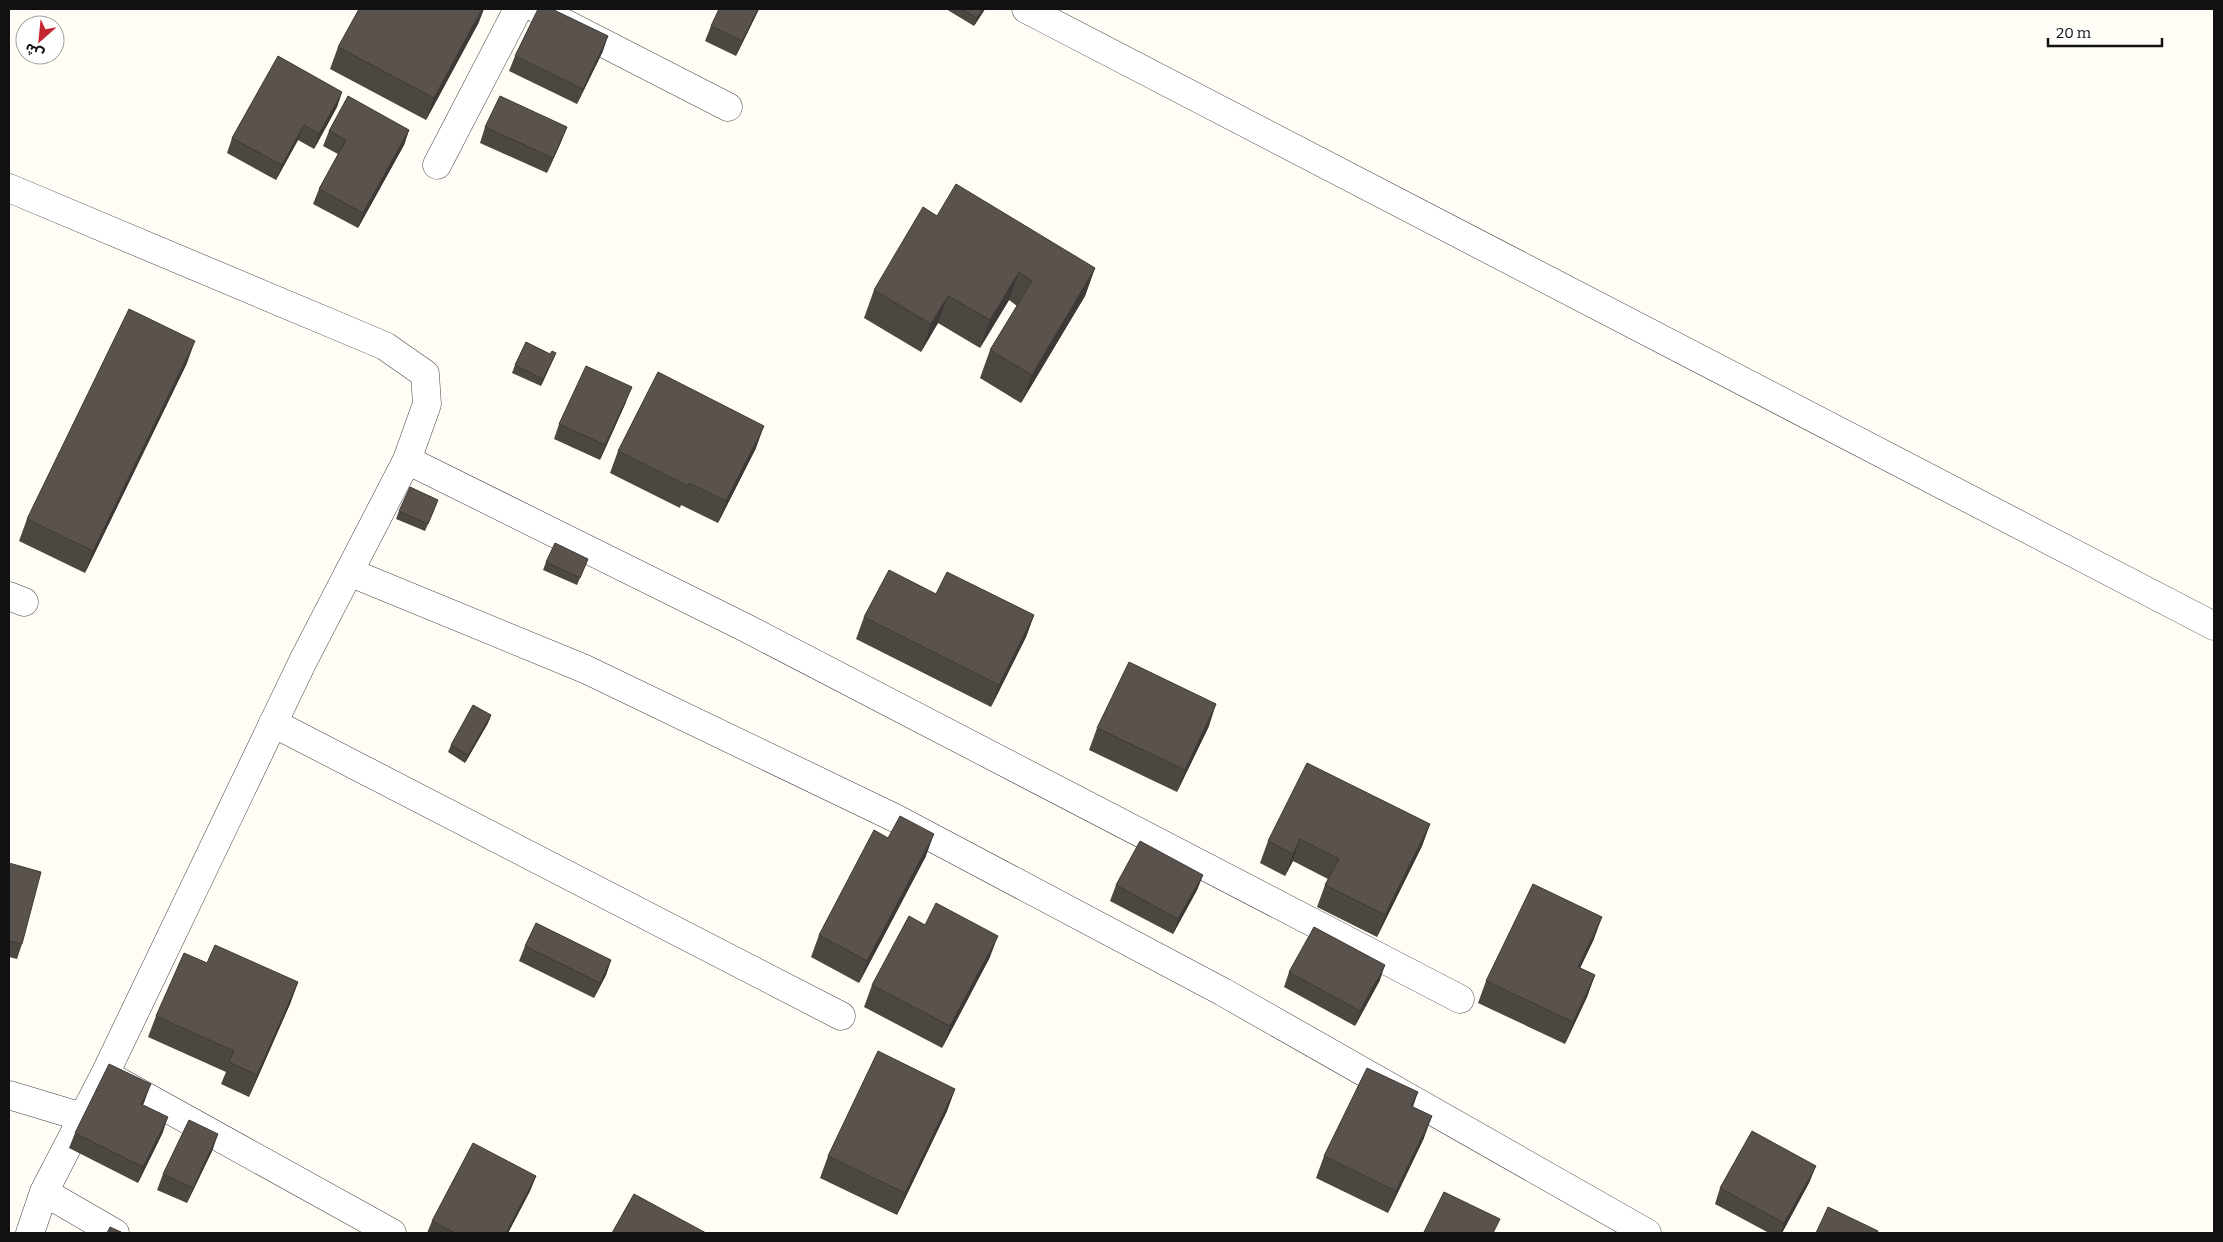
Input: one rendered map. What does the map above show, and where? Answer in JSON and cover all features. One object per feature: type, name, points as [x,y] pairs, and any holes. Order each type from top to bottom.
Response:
[{"type":"street","points":[[437,165],[518,9]]},
{"type":"street","points":[[537,9],[728,107]]},
{"type":"street","points":[[1026,9],[2214,626]]},
{"type":"street","points":[[9,188],[385,346],[425,374],[427,404],[407,460],[273,723],[105,1074],[44,1192],[30,1233]]},
{"type":"street","points":[[407,460],[746,628],[1460,999]]},
{"type":"street","points":[[349,572],[585,669],[895,818],[1223,992],[1647,1233]]},
{"type":"street","points":[[273,723],[840,1016]]},
{"type":"street","points":[[105,1074],[392,1233]]},
{"type":"street","points":[[9,1095],[82,1117]]},
{"type":"street","points":[[44,1192],[115,1233]]},
{"type":"building","points":[[359,9],[482,9],[434,98],[338,47]]},
{"type":"building","points":[[538,9],[552,9],[608,36],[583,89],[515,56]]},
{"type":"building","points":[[719,9],[758,9],[742,41],[711,26]]},
{"type":"building","points":[[961,9],[983,9],[977,18]]},
{"type":"building","points":[[278,56],[342,92],[319,134],[304,125],[282,165],[232,138]]},
{"type":"building","points":[[348,96],[409,130],[363,213],[319,189],[346,140],[329,131]]},
{"type":"building","points":[[500,96],[567,127],[553,158],[485,127]]},
{"type":"building","points":[[956,184],[1095,268],[1032,375],[990,350],[1032,281],[1019,272],[990,320],[948,296],[931,324],[874,290],[923,207],[937,216]]},
{"type":"building","points":[[129,309],[195,341],[93,551],[27,519]]},
{"type":"building","points":[[526,342],[550,354],[552,351],[556,353],[543,379],[515,365]]},
{"type":"building","points":[[586,366],[632,387],[605,445],[559,424]]},
{"type":"building","points":[[658,372],[764,426],[726,501],[689,483],[688,486],[618,451]]},
{"type":"building","points":[[410,487],[438,500],[428,524],[399,511]]},
{"type":"building","points":[[555,543],[588,559],[580,578],[546,562]]},
{"type":"building","points":[[889,570],[936,594],[947,572],[1034,615],[999,685],[864,617]]},
{"type":"building","points":[[1129,662],[1216,704],[1185,770],[1097,728]]},
{"type":"building","points":[[473,705],[491,715],[468,755],[451,745]]},
{"type":"building","points":[[1307,763],[1430,824],[1385,915],[1325,885],[1339,859],[1300,839],[1293,854],[1268,841]]},
{"type":"building","points":[[900,816],[934,834],[867,961],[819,935],[874,830],[888,838]]},
{"type":"building","points":[[1140,841],[1203,875],[1178,919],[1116,885]]},
{"type":"building","points":[[9,863],[41,872],[22,944],[9,941]]},
{"type":"building","points":[[1533,884],[1602,917],[1578,967],[1595,975],[1573,1022],[1486,981]]},
{"type":"building","points":[[936,903],[998,936],[950,1026],[872,985],[909,916],[925,925]]},
{"type":"building","points":[[536,923],[611,960],[600,983],[525,946]]},
{"type":"building","points":[[1314,927],[1385,965],[1360,1011],[1289,972]]},
{"type":"building","points":[[215,945],[298,982],[257,1075],[229,1062],[234,1051],[156,1016],[184,953],[207,963]]},
{"type":"building","points":[[878,1051],[955,1089],[905,1193],[828,1156]]},
{"type":"building","points":[[109,1064],[151,1084],[141,1104],[168,1117],[143,1167],[75,1133]]},
{"type":"building","points":[[1367,1068],[1418,1092],[1411,1106],[1432,1116],[1396,1191],[1324,1156]]},
{"type":"building","points":[[189,1120],[218,1134],[193,1188],[163,1174]]},
{"type":"building","points":[[1752,1131],[1816,1166],[1784,1223],[1720,1188]]},
{"type":"building","points":[[473,1143],[536,1176],[506,1233],[455,1233],[432,1221]]},
{"type":"building","points":[[1444,1192],[1500,1219],[1493,1233],[1424,1232]]},
{"type":"building","points":[[634,1194],[706,1233],[612,1233]]},
{"type":"building","points":[[1828,1207],[1878,1231],[1877,1233],[1816,1233]]},
{"type":"building","points":[[110,1227],[123,1233],[107,1233]]}]
